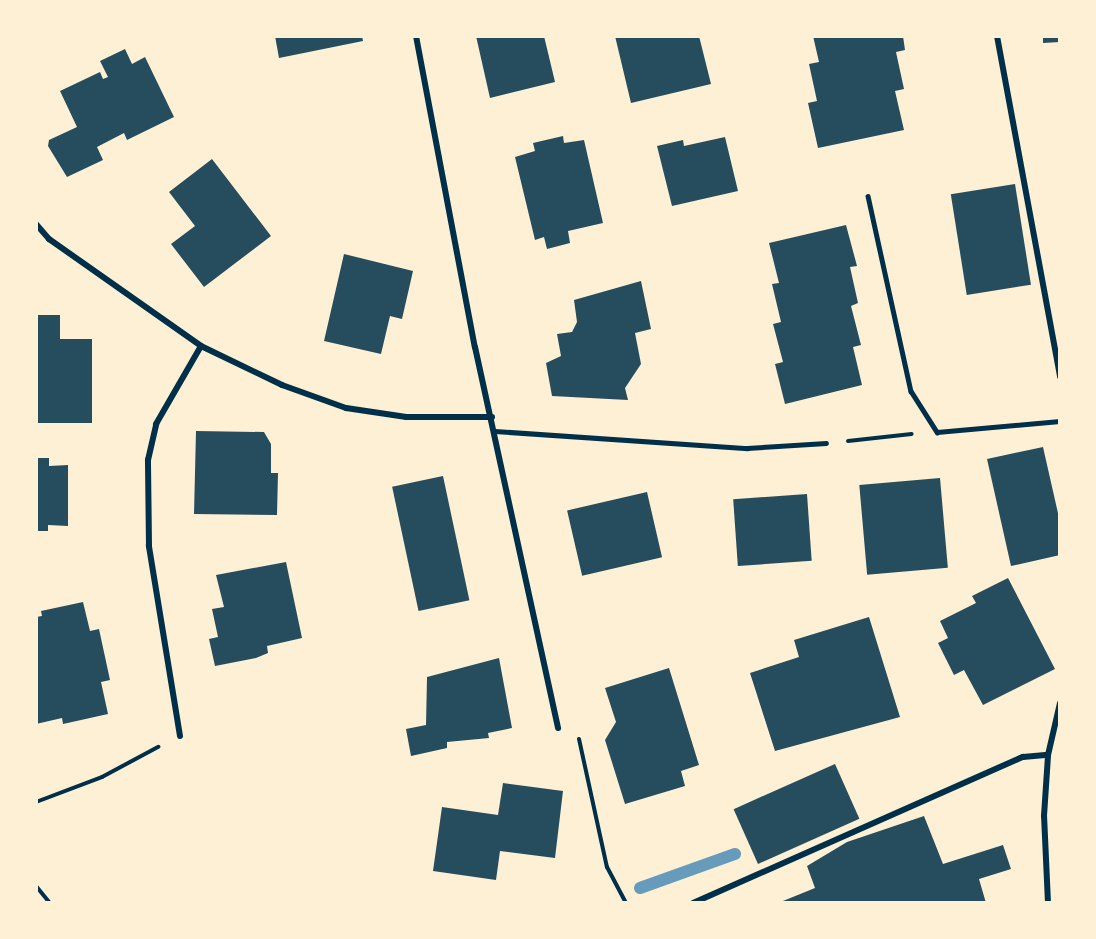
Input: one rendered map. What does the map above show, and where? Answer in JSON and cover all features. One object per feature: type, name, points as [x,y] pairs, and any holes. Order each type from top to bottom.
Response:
[{"type":"street","points":[[416,36],[492,417],[558,728]]},
{"type":"street","points":[[997,36],[1060,377]]},
{"type":"street","points":[[36,224],[49,239],[201,346],[282,385],[346,408],[406,417],[492,417]]},
{"type":"street","points":[[180,736],[149,546],[148,460],[156,424],[201,346]]},
{"type":"street","points":[[1048,903],[1044,816],[1048,755],[1060,703]]},
{"type":"street","points":[[693,903],[1023,757],[1048,755]]},
{"type":"lane","points":[[868,196],[911,391],[938,432],[1060,421]]},
{"type":"lane","points":[[495,431],[747,448],[826,443]]},
{"type":"path","points":[[826,443],[938,432]]},
{"type":"path","points":[[558,728],[578,737],[607,867],[626,903]]},
{"type":"path","points":[[36,802],[102,777],[180,736]]},
{"type":"path","points":[[36,886],[50,903]]},
{"type":"building","points":[[275,36],[362,36],[363,41],[279,58]]},
{"type":"building","points":[[476,36],[544,36],[555,82],[490,98]]},
{"type":"building","points":[[615,36],[699,36],[711,84],[631,103]]},
{"type":"building","points":[[813,36],[903,36],[905,50],[896,52],[904,89],[895,91],[904,130],[818,148],[808,103],[817,101],[809,64],[819,62]]},
{"type":"building","points":[[1043,36],[1060,36],[1060,42],[1043,43]]},
{"type":"building","points":[[125,49],[132,64],[145,57],[174,117],[127,140],[124,133],[97,147],[103,160],[67,177],[48,146],[49,140],[77,127],[60,91],[100,72],[103,79],[108,77],[100,61]]},
{"type":"building","points":[[563,136],[564,143],[584,140],[603,223],[568,231],[570,243],[547,249],[544,237],[535,240],[515,157],[535,151],[533,143]]},
{"type":"building","points":[[725,137],[738,191],[672,206],[657,146],[683,140],[684,146]]},
{"type":"building","points":[[212,159],[271,236],[204,287],[171,244],[195,226],[169,192]]},
{"type":"building","points":[[1015,184],[1031,285],[967,295],[951,194]]},
{"type":"building","points":[[846,225],[857,266],[850,267],[858,303],[851,306],[861,345],[853,347],[862,385],[785,404],[775,364],[783,362],[773,324],[781,322],[772,284],[779,283],[769,243]]},
{"type":"building","points":[[344,254],[413,271],[402,319],[390,316],[381,354],[324,341]]},
{"type":"building","points":[[641,281],[651,329],[635,333],[641,364],[625,388],[628,400],[552,396],[546,363],[561,356],[557,334],[572,332],[577,322],[574,300]]},
{"type":"building","points":[[36,315],[60,315],[60,339],[92,339],[92,423],[36,423]]},
{"type":"building","points":[[196,431],[264,432],[271,444],[271,473],[278,473],[277,515],[194,514]]},
{"type":"building","points":[[1043,447],[1060,522],[1060,555],[1011,566],[987,459]]},
{"type":"building","points":[[36,458],[49,458],[49,466],[68,465],[68,526],[48,525],[48,531],[36,531]]},
{"type":"building","points":[[443,476],[469,600],[419,611],[392,487]]},
{"type":"building","points":[[940,478],[948,568],[867,575],[859,485]]},
{"type":"building","points":[[647,492],[662,557],[582,576],[567,510]]},
{"type":"building","points":[[807,494],[812,561],[738,566],[733,499]]},
{"type":"building","points":[[286,562],[302,638],[267,646],[268,653],[256,658],[215,666],[209,639],[218,637],[212,609],[224,607],[216,575]]},
{"type":"building","points":[[1008,578],[1055,669],[983,705],[964,670],[954,675],[938,643],[948,638],[940,621],[976,603],[972,596]]},
{"type":"building","points":[[83,602],[90,631],[99,629],[110,680],[101,682],[108,714],[63,724],[62,718],[36,724],[36,617],[42,616],[41,611]]},
{"type":"building","points":[[869,617],[900,717],[775,751],[750,673],[799,657],[794,640]]},
{"type":"building","points":[[499,658],[512,728],[488,733],[489,738],[447,742],[447,748],[411,756],[406,729],[426,725],[427,677]]},
{"type":"building","points":[[669,668],[699,765],[681,771],[685,786],[625,804],[605,740],[616,722],[605,688]]},
{"type":"building","points":[[835,764],[859,819],[758,864],[734,809]]},
{"type":"building","points":[[503,783],[563,791],[555,858],[500,851],[496,880],[433,871],[442,807],[498,815]]},
{"type":"building","points":[[924,816],[943,864],[1003,845],[1011,869],[979,879],[986,903],[778,903],[815,888],[807,866],[847,842]]},
{"type":"waterway","points":[[640,888],[735,854]]}]
